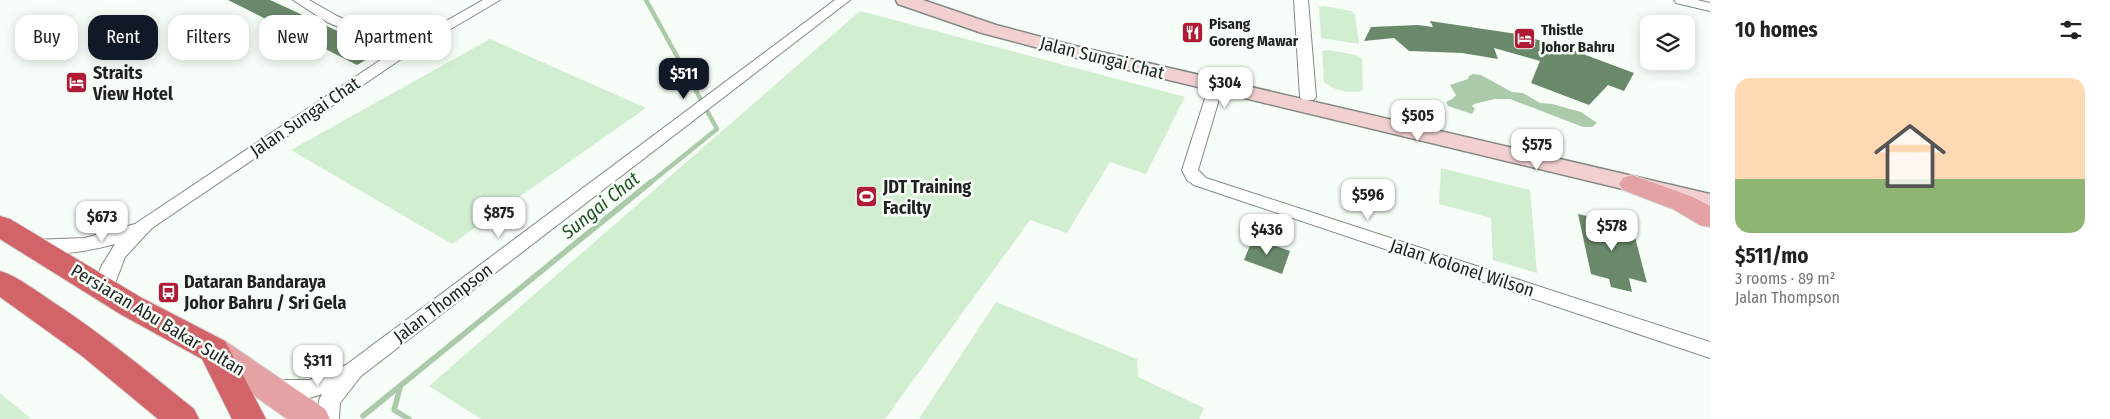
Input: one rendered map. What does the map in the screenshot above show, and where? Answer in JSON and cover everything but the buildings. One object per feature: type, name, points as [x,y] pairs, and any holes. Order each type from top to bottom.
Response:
[{"type":"highway","name":"Persiaran Abu Bakar Sultan","points":[[0,226],[141,312],[214,350]]},
{"type":"highway","points":[[0,282],[35,304],[145,387],[182,419]]},
{"type":"highway","points":[[214,350],[249,419]]},
{"type":"main road","name":"Jalan Sungai Chat","points":[[905,0],[1008,34],[1216,86],[1710,202]]},
{"type":"main road","name":"Jalan Sungai Chat","points":[[950,0],[1010,20],[1124,52],[1308,97],[1710,190]]},
{"type":"main road","points":[[1632,184],[1683,203],[1710,218]]},
{"type":"main road","name":"Persiaran Abu Bakar Sultan","points":[[214,350],[314,419]]},
{"type":"street","points":[[300,0],[337,21]]},
{"type":"street","name":"Jalan Sungai Chat","points":[[451,24],[493,0]]},
{"type":"street","name":"Jalan Thompson","points":[[269,388],[312,389],[353,371],[664,133],[722,92],[843,0]]},
{"type":"street","points":[[1301,0],[1308,97]]},
{"type":"street","points":[[1681,0],[1710,7]]},
{"type":"street","name":"Jalan Sungai Chat","points":[[104,289],[108,268],[116,254],[146,224],[390,60]]},
{"type":"street","name":"Jalan Kolonel Wilson","points":[[1216,86],[1190,170],[1191,175],[1209,186],[1710,350]]},
{"type":"street","name":"Jalan Sungai Chat","points":[[33,246],[74,247],[102,242],[146,224]]},
{"type":"street","name":"Jalan Thompson","points":[[328,419],[330,400],[353,371]]},
{"type":"shaded area","points":[[1325,6],[1351,11],[1355,14],[1359,44],[1321,38],[1319,7]]},
{"type":"shaded area","name":"JDT Training Facilty","points":[[860,11],[1185,97],[1146,174],[1110,162],[1067,233],[1030,220],[885,419],[481,419],[429,386]]},
{"type":"shaded area","points":[[490,39],[646,108],[452,244],[291,150]]},
{"type":"shaded area","points":[[1328,50],[1356,55],[1362,59],[1363,90],[1354,92],[1343,91],[1324,82],[1322,51]]},
{"type":"shaded area","points":[[1473,74],[1481,75],[1512,92],[1523,93],[1540,103],[1552,104],[1581,112],[1597,123],[1592,127],[1583,127],[1510,99],[1495,99],[1474,104],[1472,106],[1475,109],[1472,114],[1448,106],[1446,102],[1456,95],[1450,85],[1468,79]]},
{"type":"shaded area","points":[[1441,168],[1530,190],[1537,273],[1493,260],[1491,218],[1439,204]]},
{"type":"shaded area","points":[[996,302],[1137,359],[1138,377],[1204,408],[1199,419],[919,419]]},
{"type":"shaded area","points":[[0,393],[31,419],[0,419]]},
{"type":"waterway","name":"Sungai Chat","points":[[646,0],[717,129],[650,183]]},
{"type":"waterway","name":"Sungai Chat","points":[[363,416],[651,182]]},
{"type":"waterway","points":[[400,388],[394,410],[409,419]]},
{"type":"place","name":"Pisang Goreng Mawar","points":[[1193,33]]},
{"type":"place","name":"Thistle Johor Bahru","points":[[1525,39]]},
{"type":"place","name":"Straits View Hotel","points":[[77,83]]},
{"type":"place","name":"JDT Training Facilty","points":[[867,197]]},
{"type":"place","name":"Dataran Bandaraya Johor Bahru / Sri Gela","points":[[168,292]]}]
